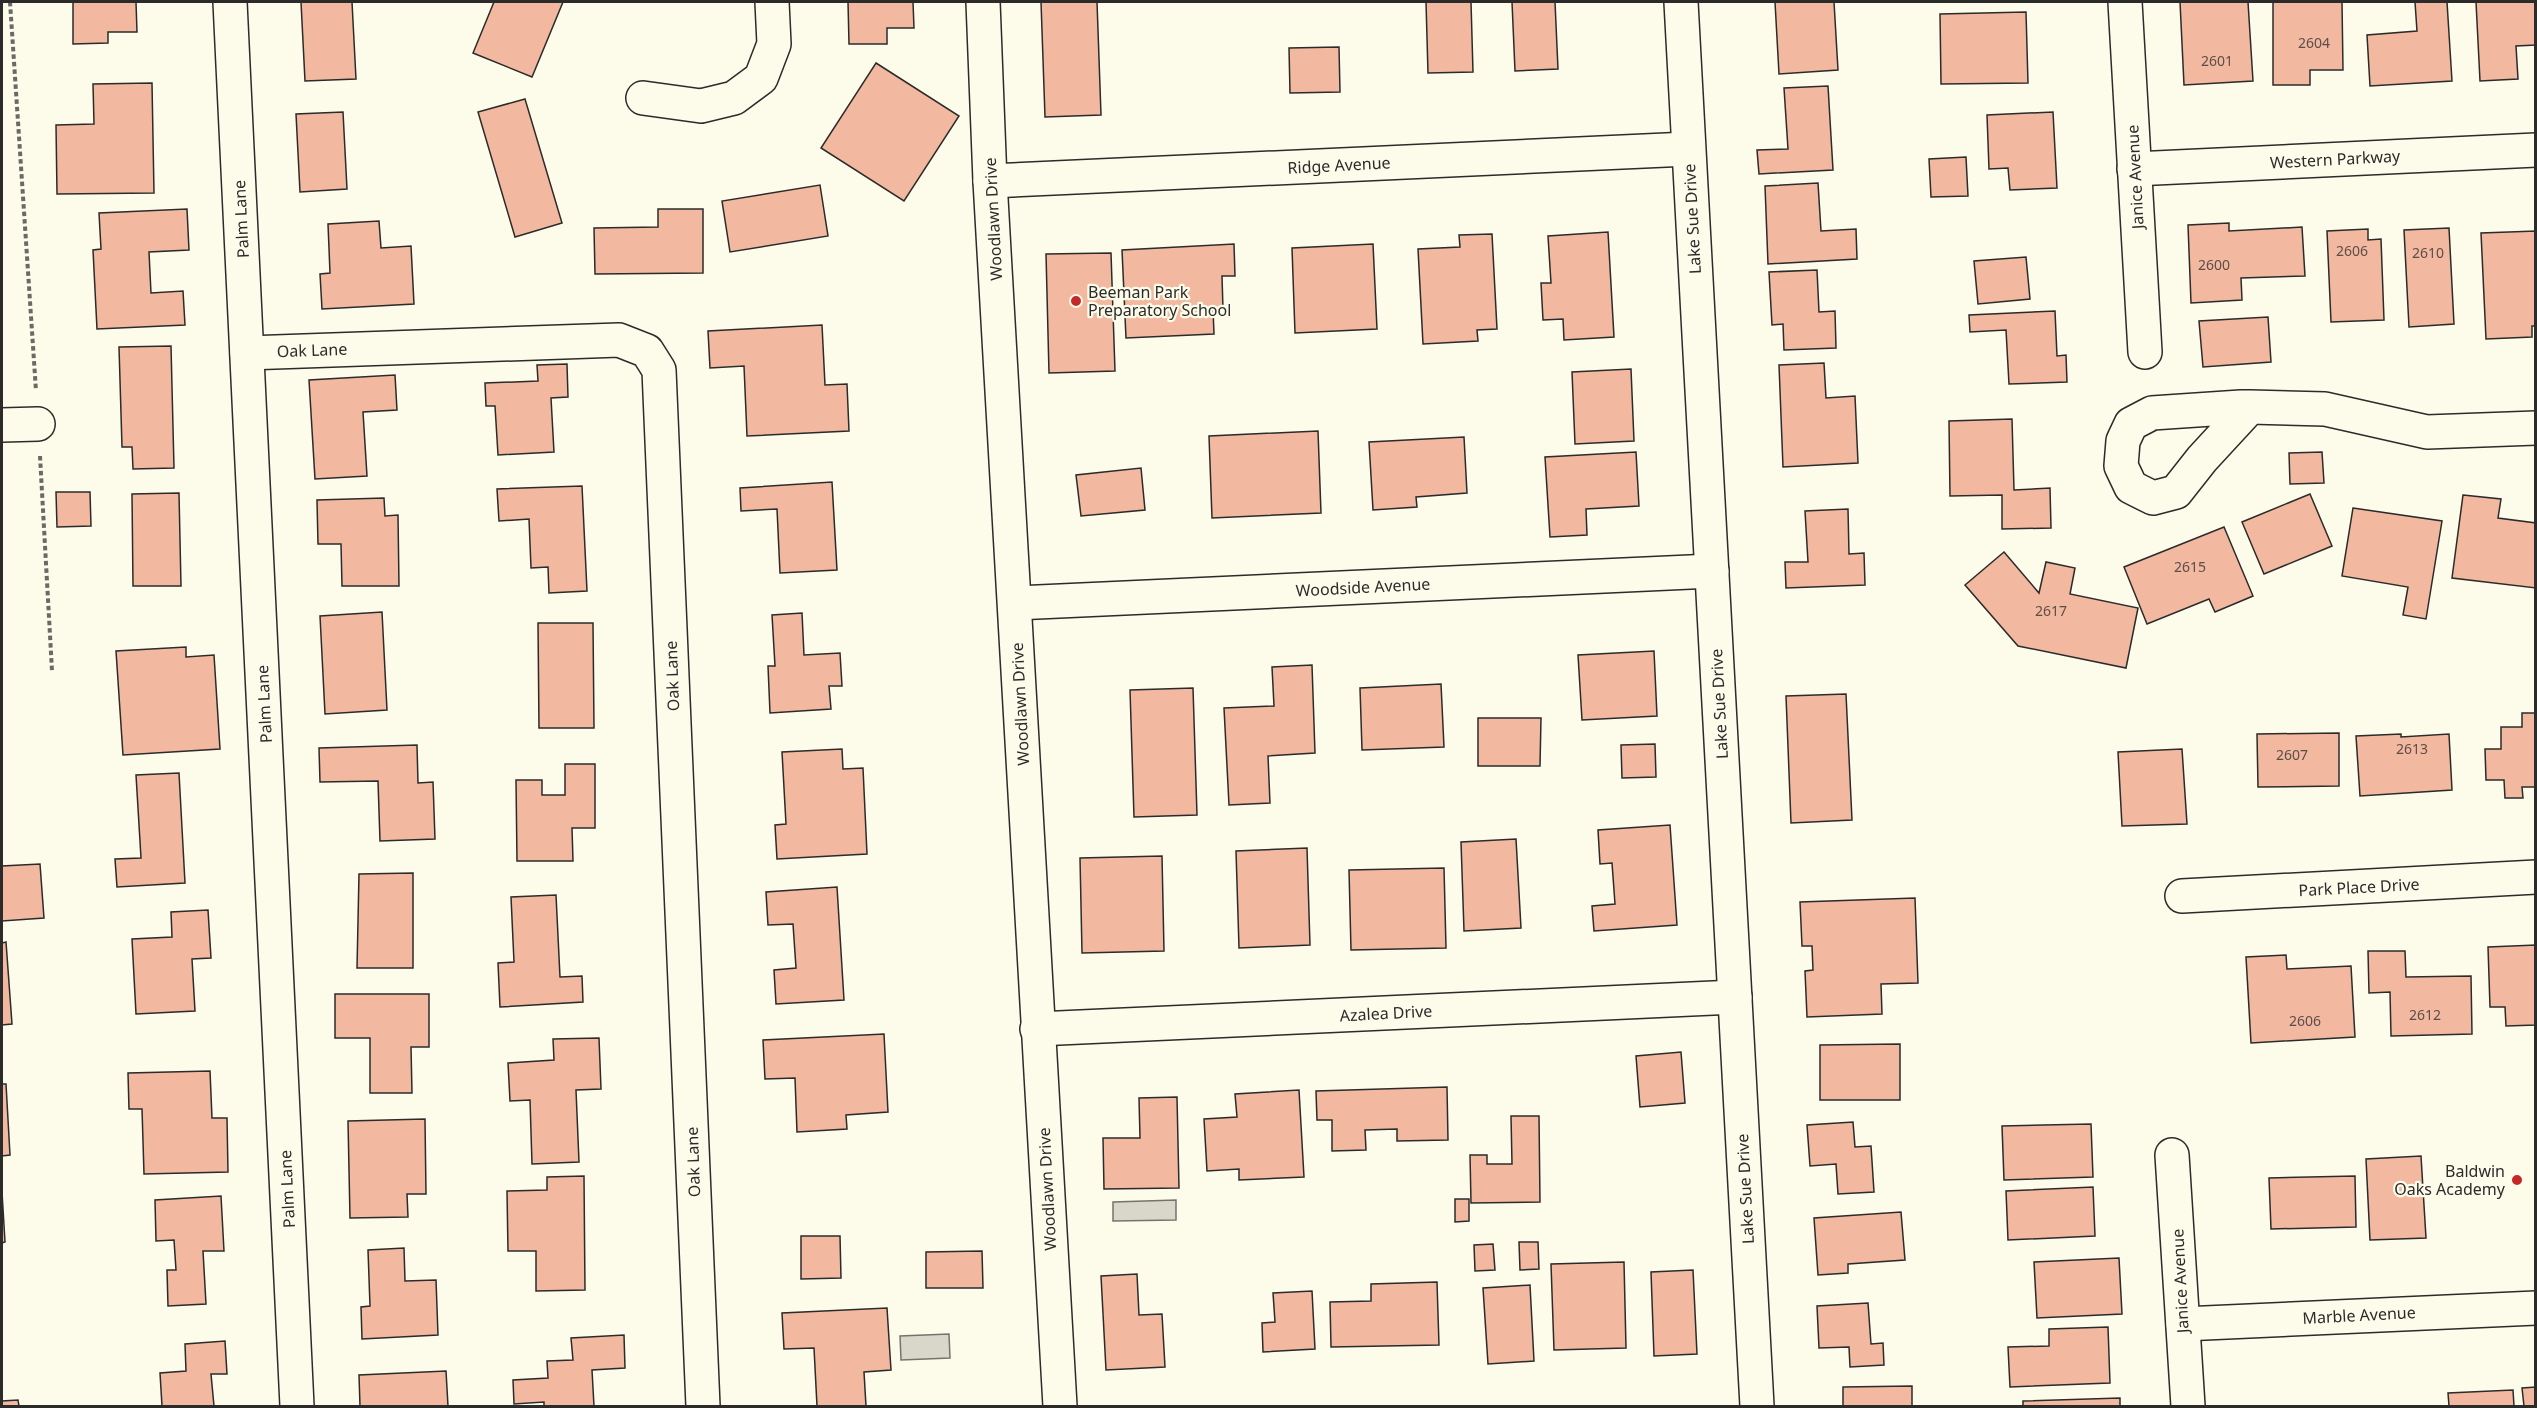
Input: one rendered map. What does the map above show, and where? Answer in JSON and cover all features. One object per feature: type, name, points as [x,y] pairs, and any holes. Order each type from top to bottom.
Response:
[{"type":"street","name":"Palm Lane","points":[[230,2],[297,1407]]},
{"type":"street","points":[[643,99],[701,106],[734,98],[762,78],[774,44],[772,2]]},
{"type":"street","name":"Woodlawn Drive","points":[[983,2],[990,181],[1060,1407]]},
{"type":"street","name":"Lake Sue Drive","points":[[1681,2],[1757,1407]]},
{"type":"street","name":"Janice Avenue","points":[[2125,2],[2145,352]]},
{"type":"street","name":"Ridge Avenue","points":[[990,181],[1688,149]]},
{"type":"street","name":"Western Parkway","points":[[2134,169],[2535,150]]},
{"type":"street","name":"Oak Lane","points":[[247,353],[619,340],[647,351],[659,370],[703,1407]]},
{"type":"street","points":[[2250,407],[2325,409],[2427,432],[2535,428]]},
{"type":"street","points":[[2,425],[38,424]]},
{"type":"street","name":"Woodside Avenue","points":[[1015,603],[1712,571]]},
{"type":"street","name":"Park Place Drive","points":[[2182,896],[2535,877]]},
{"type":"street","name":"Azalea Drive","points":[[1037,1029],[1735,997]]},
{"type":"street","name":"Janice Avenue","points":[[2172,1155],[2187,1407]]},
{"type":"street","name":"Marble Avenue","points":[[2183,1324],[2535,1308]]},
{"type":"path","points":[[10,2],[52,671]]},
{"type":"shaded area","points":[[1176,1200],[1176,1220],[1113,1221],[1113,1202]]},
{"type":"shaded area","points":[[949,1334],[950,1358],[901,1360],[900,1336]]},
{"type":"building","points":[[73,2],[136,2],[137,32],[108,32],[108,43],[73,44]]},
{"type":"building","points":[[301,2],[352,2],[356,79],[305,81]]},
{"type":"building","points":[[494,2],[563,2],[532,77],[473,53]]},
{"type":"building","points":[[848,2],[913,2],[914,28],[887,28],[887,44],[849,44]]},
{"type":"building","points":[[1041,2],[1097,2],[1101,115],[1045,117]]},
{"type":"building","points":[[1426,2],[1471,2],[1473,72],[1428,73]]},
{"type":"building","points":[[1512,2],[1555,2],[1558,69],[1515,71]]},
{"type":"building","points":[[1775,2],[1834,2],[1838,70],[1779,74]]},
{"type":"building","points":[[2180,2],[2248,2],[2253,81],[2184,85]]},
{"type":"building","points":[[2273,2],[2342,2],[2343,70],[2310,70],[2310,85],[2273,85]]},
{"type":"building","points":[[2415,2],[2447,2],[2452,81],[2370,86],[2367,35],[2417,31]]},
{"type":"building","points":[[2476,2],[2536,2],[2536,45],[2516,46],[2518,79],[2480,81]]},
{"type":"building","points":[[2026,12],[2028,83],[1941,84],[1940,14]]},
{"type":"building","points":[[1339,47],[1340,92],[1290,93],[1289,48]]},
{"type":"building","points":[[876,63],[959,116],[904,201],[821,148]]},
{"type":"building","points":[[152,83],[154,193],[57,194],[56,125],[94,124],[93,84]]},
{"type":"building","points":[[1828,86],[1833,170],[1759,174],[1757,150],[1788,149],[1784,88]]},
{"type":"building","points":[[525,99],[562,223],[515,237],[478,112]]},
{"type":"building","points":[[343,112],[347,189],[300,192],[296,114]]},
{"type":"building","points":[[2053,112],[2057,188],[2010,190],[2008,168],[1989,169],[1987,115]]},
{"type":"building","points":[[1966,157],[1968,196],[1931,197],[1929,159]]},
{"type":"building","points":[[1818,183],[1821,231],[1856,229],[1857,259],[1768,264],[1765,186]]},
{"type":"building","points":[[820,185],[828,236],[730,252],[722,201]]},
{"type":"building","points":[[187,209],[189,250],[149,252],[151,293],[183,291],[185,325],[97,329],[93,250],[101,249],[99,213]]},
{"type":"building","points":[[658,209],[703,209],[703,273],[595,274],[594,228],[658,227]]},
{"type":"building","points":[[379,221],[381,248],[411,246],[414,304],[322,309],[320,274],[330,273],[328,224]]},
{"type":"building","points":[[2229,223],[2229,231],[2302,227],[2305,276],[2241,278],[2242,300],[2191,303],[2188,225]]},
{"type":"building","points":[[2449,228],[2454,324],[2409,327],[2404,230]]},
{"type":"building","points":[[2368,229],[2368,240],[2381,239],[2384,320],[2331,322],[2327,231]]},
{"type":"building","points":[[2536,231],[2536,326],[2532,326],[2532,337],[2486,339],[2481,233]]},
{"type":"building","points":[[1608,232],[1614,337],[1564,340],[1563,319],[1543,320],[1541,283],[1551,283],[1548,236]]},
{"type":"building","points":[[1492,234],[1497,329],[1477,330],[1478,341],[1423,344],[1418,249],[1460,247],[1459,235]]},
{"type":"building","points":[[1234,244],[1235,276],[1222,276],[1223,309],[1213,309],[1214,334],[1126,338],[1122,250]]},
{"type":"building","points":[[1373,244],[1377,329],[1295,333],[1292,248]]},
{"type":"building","points":[[1111,253],[1115,371],[1049,373],[1046,254]]},
{"type":"building","points":[[2026,257],[2030,299],[1978,304],[1974,261]]},
{"type":"building","points":[[1817,270],[1819,312],[1835,311],[1836,348],[1784,350],[1783,324],[1772,325],[1769,272]]},
{"type":"building","points":[[2055,311],[2057,356],[2066,355],[2067,382],[2009,384],[2006,330],[1970,332],[1969,315]]},
{"type":"building","points":[[2268,317],[2271,362],[2203,367],[2199,321]]},
{"type":"building","points":[[822,325],[825,385],[847,384],[849,431],[747,436],[744,366],[710,368],[708,331]]},
{"type":"building","points":[[171,346],[174,468],[133,469],[132,447],[122,447],[119,347]]},
{"type":"building","points":[[1824,363],[1826,398],[1855,396],[1858,463],[1783,467],[1779,365]]},
{"type":"building","points":[[567,364],[568,397],[551,398],[554,452],[498,455],[495,406],[486,406],[485,383],[538,381],[537,365]]},
{"type":"building","points":[[1631,369],[1634,441],[1575,444],[1572,372]]},
{"type":"building","points":[[395,375],[397,410],[363,412],[367,476],[315,479],[309,380]]},
{"type":"building","points":[[2012,419],[2014,490],[2050,488],[2051,528],[2002,529],[2002,495],[1950,496],[1949,421]]},
{"type":"building","points":[[1318,431],[1321,513],[1212,518],[1209,436]]},
{"type":"building","points":[[1464,437],[1467,493],[1416,497],[1417,507],[1373,510],[1369,442]]},
{"type":"building","points":[[1636,452],[1639,506],[1586,509],[1587,535],[1550,537],[1545,457]]},
{"type":"building","points":[[2322,452],[2324,483],[2290,484],[2289,453]]},
{"type":"building","points":[[1141,468],[1145,510],[1081,516],[1076,475]]},
{"type":"building","points":[[832,482],[837,570],[780,573],[777,509],[741,511],[740,488]]},
{"type":"building","points":[[582,486],[587,591],[549,593],[548,567],[531,568],[529,519],[499,521],[497,489]]},
{"type":"building","points":[[56,492],[90,492],[91,526],[57,527]]},
{"type":"building","points":[[179,493],[181,586],[133,586],[132,494]]},
{"type":"building","points":[[2310,494],[2332,546],[2264,574],[2242,522]]},
{"type":"building","points":[[2463,495],[2501,499],[2498,518],[2536,523],[2536,588],[2452,578]]},
{"type":"building","points":[[384,498],[385,516],[398,515],[399,586],[342,586],[341,544],[318,544],[317,500]]},
{"type":"building","points":[[2353,508],[2442,521],[2426,619],[2403,615],[2408,587],[2342,576]]},
{"type":"building","points":[[1848,509],[1849,554],[1864,553],[1865,585],[1786,588],[1785,562],[1808,562],[1805,511]]},
{"type":"building","points":[[2224,527],[2253,596],[2215,612],[2209,599],[2147,624],[2124,567]]},
{"type":"building","points":[[2004,552],[2039,593],[2046,562],[2075,568],[2070,594],[2138,608],[2126,668],[2018,646],[1965,585]]},
{"type":"building","points":[[382,612],[387,710],[325,714],[320,616]]},
{"type":"building","points":[[802,613],[804,655],[840,653],[842,686],[829,686],[831,709],[770,713],[768,666],[775,666],[772,615]]},
{"type":"building","points":[[538,623],[593,623],[594,728],[539,728]]},
{"type":"building","points":[[186,647],[186,657],[214,655],[220,749],[123,755],[116,651]]},
{"type":"building","points":[[1654,651],[1657,716],[1582,720],[1578,655]]},
{"type":"building","points":[[1312,665],[1315,753],[1268,756],[1270,803],[1229,805],[1224,708],[1274,706],[1272,667]]},
{"type":"building","points":[[1441,684],[1444,747],[1362,750],[1360,688]]},
{"type":"building","points":[[1193,688],[1197,815],[1134,817],[1130,690]]},
{"type":"building","points":[[1846,694],[1852,820],[1791,823],[1786,696]]},
{"type":"building","points":[[2522,713],[2536,713],[2536,787],[2522,787],[2523,798],[2505,798],[2504,780],[2486,780],[2485,749],[2501,749],[2501,727],[2522,727]]},
{"type":"building","points":[[1478,718],[1541,718],[1540,766],[1478,766]]},
{"type":"building","points":[[2339,733],[2339,786],[2258,787],[2257,734]]},
{"type":"building","points":[[2401,734],[2401,737],[2449,734],[2452,790],[2360,796],[2356,736]]},
{"type":"building","points":[[1655,744],[1656,777],[1622,778],[1621,745]]},
{"type":"building","points":[[417,745],[418,783],[433,782],[435,839],[380,841],[378,781],[320,782],[319,748]]},
{"type":"building","points":[[842,749],[843,769],[863,768],[867,854],[777,859],[775,825],[786,824],[782,752]]},
{"type":"building","points":[[2182,749],[2187,824],[2122,826],[2118,752]]},
{"type":"building","points":[[565,764],[595,764],[595,828],[572,828],[573,861],[517,861],[516,780],[542,780],[542,795],[565,795]]},
{"type":"building","points":[[179,773],[185,883],[117,887],[115,859],[141,858],[136,775]]},
{"type":"building","points":[[1670,825],[1677,925],[1594,931],[1592,906],[1615,904],[1612,863],[1600,864],[1598,830]]},
{"type":"building","points":[[1516,839],[1521,928],[1464,931],[1461,842]]},
{"type":"building","points":[[1307,848],[1310,945],[1239,948],[1236,851]]},
{"type":"building","points":[[1162,856],[1164,951],[1082,953],[1080,858]]},
{"type":"building","points":[[40,864],[44,918],[2,921],[2,866]]},
{"type":"building","points":[[1444,868],[1446,948],[1351,950],[1349,870]]},
{"type":"building","points":[[413,873],[413,968],[357,968],[359,874]]},
{"type":"building","points":[[837,887],[844,1000],[776,1004],[774,970],[796,968],[793,924],[768,925],[766,892]]},
{"type":"building","points":[[556,895],[560,977],[582,976],[583,1002],[500,1007],[498,963],[514,962],[511,897]]},
{"type":"building","points":[[1915,898],[1918,983],[1881,984],[1882,1014],[1807,1017],[1805,971],[1813,970],[1812,946],[1802,946],[1800,902]]},
{"type":"building","points":[[208,910],[211,958],[192,959],[195,1011],[136,1014],[132,939],[172,937],[171,912]]},
{"type":"building","points":[[6,942],[12,1024],[2,1025],[2,943]]},
{"type":"building","points":[[2536,945],[2536,1025],[2506,1026],[2505,1007],[2490,1007],[2488,947]]},
{"type":"building","points":[[2368,951],[2405,951],[2406,977],[2471,976],[2472,1034],[2391,1036],[2390,992],[2369,993]]},
{"type":"building","points":[[2286,955],[2287,969],[2351,966],[2355,1037],[2251,1043],[2246,957]]},
{"type":"building","points":[[335,994],[429,994],[429,1047],[411,1047],[412,1093],[370,1093],[370,1038],[335,1038]]},
{"type":"building","points":[[884,1034],[888,1112],[846,1115],[847,1129],[797,1132],[795,1078],[765,1079],[763,1040]]},
{"type":"building","points":[[599,1038],[601,1089],[576,1090],[579,1162],[532,1164],[530,1100],[510,1101],[508,1063],[554,1060],[553,1039]]},
{"type":"building","points":[[1900,1044],[1900,1100],[1820,1100],[1820,1045]]},
{"type":"building","points":[[1681,1052],[1685,1103],[1640,1107],[1636,1056]]},
{"type":"building","points":[[210,1071],[212,1118],[227,1118],[228,1172],[144,1174],[142,1109],[129,1109],[128,1073]]},
{"type":"building","points":[[2,1084],[6,1084],[10,1155],[2,1156]]},
{"type":"building","points":[[1447,1087],[1448,1140],[1397,1141],[1397,1129],[1365,1130],[1366,1150],[1332,1151],[1332,1120],[1317,1120],[1316,1091]]},
{"type":"building","points":[[1299,1090],[1304,1177],[1239,1180],[1239,1169],[1207,1171],[1204,1119],[1237,1117],[1235,1094]]},
{"type":"building","points":[[1177,1097],[1179,1188],[1104,1189],[1103,1138],[1140,1138],[1139,1098]]},
{"type":"building","points":[[1511,1116],[1539,1116],[1540,1202],[1471,1203],[1470,1155],[1487,1155],[1487,1164],[1512,1164]]},
{"type":"building","points":[[425,1119],[426,1194],[407,1194],[408,1217],[350,1218],[348,1121]]},
{"type":"building","points":[[1853,1122],[1855,1147],[1871,1146],[1874,1192],[1838,1194],[1836,1164],[1810,1166],[1807,1125]]},
{"type":"building","points":[[2091,1124],[2093,1177],[2004,1180],[2002,1126]]},
{"type":"building","points":[[2421,1156],[2426,1238],[2370,1240],[2366,1159]]},
{"type":"building","points":[[584,1176],[585,1290],[536,1291],[536,1251],[508,1251],[507,1191],[547,1190],[547,1177]]},
{"type":"building","points":[[2355,1176],[2356,1227],[2271,1229],[2269,1178]]},
{"type":"building","points":[[2093,1187],[2095,1236],[2008,1240],[2006,1191]]},
{"type":"building","points":[[2,1192],[5,1242],[2,1243]]},
{"type":"building","points":[[221,1196],[224,1251],[203,1251],[206,1304],[168,1306],[167,1270],[176,1270],[174,1240],[156,1241],[155,1200]]},
{"type":"building","points":[[1455,1199],[1469,1199],[1469,1221],[1455,1222]]},
{"type":"building","points":[[1901,1212],[1905,1260],[1848,1264],[1848,1273],[1818,1275],[1814,1218]]},
{"type":"building","points":[[801,1236],[840,1236],[841,1278],[801,1279]]},
{"type":"building","points":[[1519,1242],[1538,1242],[1539,1269],[1520,1270]]},
{"type":"building","points":[[1493,1244],[1495,1270],[1475,1271],[1474,1245]]},
{"type":"building","points":[[404,1248],[405,1281],[436,1280],[438,1335],[362,1339],[361,1307],[370,1306],[368,1250]]},
{"type":"building","points":[[982,1251],[983,1288],[926,1288],[926,1252]]},
{"type":"building","points":[[2119,1258],[2122,1314],[2037,1318],[2034,1262]]},
{"type":"building","points":[[1624,1262],[1626,1348],[1554,1350],[1551,1264]]},
{"type":"building","points":[[1693,1270],[1697,1354],[1654,1356],[1651,1272]]},
{"type":"building","points":[[1137,1274],[1139,1315],[1162,1314],[1165,1367],[1106,1370],[1101,1276]]},
{"type":"building","points":[[1437,1282],[1439,1345],[1331,1347],[1330,1302],[1371,1301],[1371,1284]]},
{"type":"building","points":[[1530,1285],[1534,1361],[1488,1364],[1483,1288]]},
{"type":"building","points":[[1312,1291],[1315,1349],[1263,1352],[1262,1323],[1275,1322],[1273,1293]]},
{"type":"building","points":[[1868,1303],[1871,1344],[1883,1343],[1884,1365],[1850,1367],[1849,1347],[1819,1348],[1817,1306]]},
{"type":"building","points":[[887,1308],[891,1370],[864,1372],[866,1406],[817,1406],[814,1348],[784,1349],[782,1313]]},
{"type":"building","points":[[2108,1327],[2110,1383],[2010,1387],[2008,1347],[2049,1346],[2049,1329]]},
{"type":"building","points":[[624,1335],[625,1368],[592,1370],[594,1406],[544,1406],[544,1402],[514,1404],[513,1380],[548,1378],[547,1361],[573,1360],[571,1338]]},
{"type":"building","points":[[225,1341],[227,1374],[211,1374],[214,1406],[162,1406],[160,1373],[186,1371],[185,1344]]},
{"type":"building","points":[[446,1371],[448,1406],[360,1406],[359,1375]]},
{"type":"building","points":[[1912,1386],[1912,1406],[1843,1406],[1843,1387]]},
{"type":"building","points":[[2536,1387],[2536,1406],[2524,1406],[2522,1388]]},
{"type":"building","points":[[2513,1390],[2514,1406],[2449,1406],[2448,1393]]},
{"type":"building","points":[[2120,1398],[2120,1406],[2023,1406],[2023,1401]]},
{"type":"building","points":[[18,1400],[19,1406],[2,1406],[2,1401]]},
{"type":"place","name":"Beeman Park Preparatory School","points":[[1076,301]]},
{"type":"place","name":"Baldwin Oaks Academy","points":[[2517,1180]]}]
